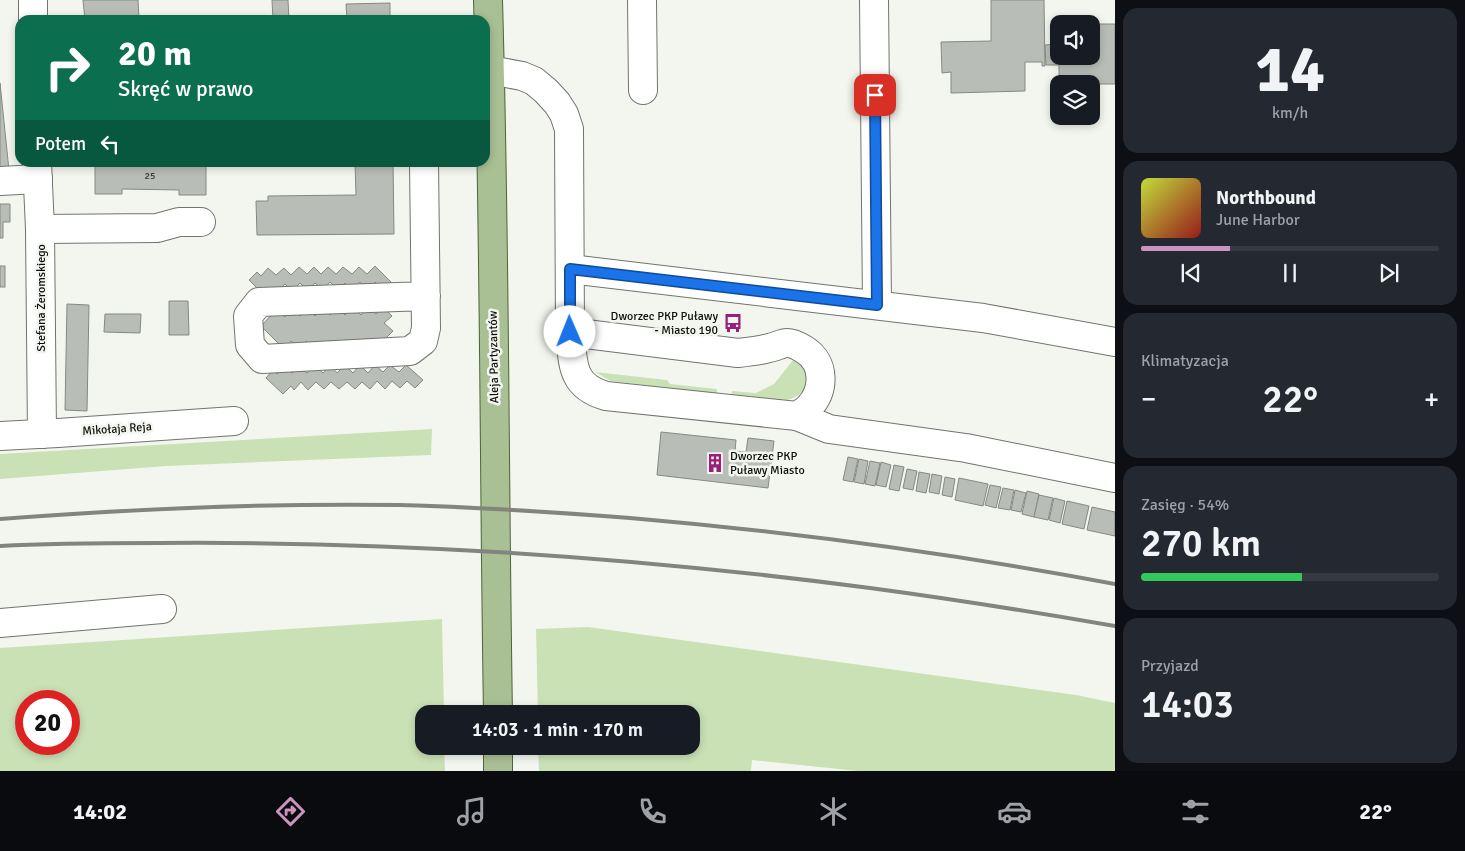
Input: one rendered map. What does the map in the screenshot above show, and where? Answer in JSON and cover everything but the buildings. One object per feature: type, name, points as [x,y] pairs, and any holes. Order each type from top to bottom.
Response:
[{"type":"main road","name":"Aleja Partyzantów","points":[[488,0],[488,15]]},
{"type":"main road","name":"Aleja Partyzantów","points":[[490,156],[498,705]]},
{"type":"main road","points":[[498,755],[498,771]]},
{"type":"street","points":[[33,0],[33,15]]},
{"type":"street","points":[[642,0],[643,90]]},
{"type":"street","points":[[874,0],[877,305]]},
{"type":"street","points":[[490,86],[527,77],[546,91],[564,114],[569,129],[570,332],[572,362],[576,375],[593,392],[606,396],[797,416],[829,428],[966,448],[1115,478]]},
{"type":"street","points":[[424,167],[426,296],[426,328],[423,341],[410,351],[262,359],[250,345],[248,316],[259,302],[426,296]]},
{"type":"street","points":[[0,181],[38,171]]},
{"type":"street","name":"Stefana Żeromskiego","points":[[38,171],[42,434]]},
{"type":"street","points":[[40,229],[157,228],[179,222],[200,222]]},
{"type":"street","points":[[570,269],[983,318],[1115,342]]},
{"type":"street","points":[[570,332],[738,353],[771,348],[786,342],[794,344],[810,353],[818,362],[821,375],[820,388],[816,399],[797,416]]},
{"type":"street","name":"Mikołaja Reja","points":[[0,436],[234,421]]},
{"type":"street","points":[[0,623],[162,609]]},
{"type":"green space","points":[[794,359],[806,372],[807,379],[803,391],[797,396],[780,401],[731,396],[732,391],[756,393],[774,384]]},
{"type":"green space","points":[[595,372],[667,380],[670,384],[717,389],[717,394],[611,381]]},
{"type":"green space","points":[[432,429],[431,455],[166,466],[0,479],[0,454]]},
{"type":"green space","points":[[442,619],[444,705],[415,705],[415,755],[444,755],[445,771],[0,771],[0,648]]},
{"type":"green space","points":[[588,627],[1076,695],[1115,703],[1115,771],[858,771],[752,760],[751,771],[539,771],[538,755],[700,755],[700,705],[538,705],[536,629]]},
{"type":"railway","points":[[0,519],[100,512],[299,505],[399,505],[514,510],[630,518],[813,537],[995,563],[1115,584]]},
{"type":"railway","points":[[0,546],[79,543],[247,543],[426,548],[515,553],[781,577],[870,588],[1115,626]]},
{"type":"place","name":"Dworzec PKP Puławy - Miasto 190","points":[[733,323]]},
{"type":"place","name":"Dworzec PKP Puławy Miasto","points":[[715,463]]},
{"type":"route","points":[[570,332],[570,269],[877,305],[875,95]]}]
